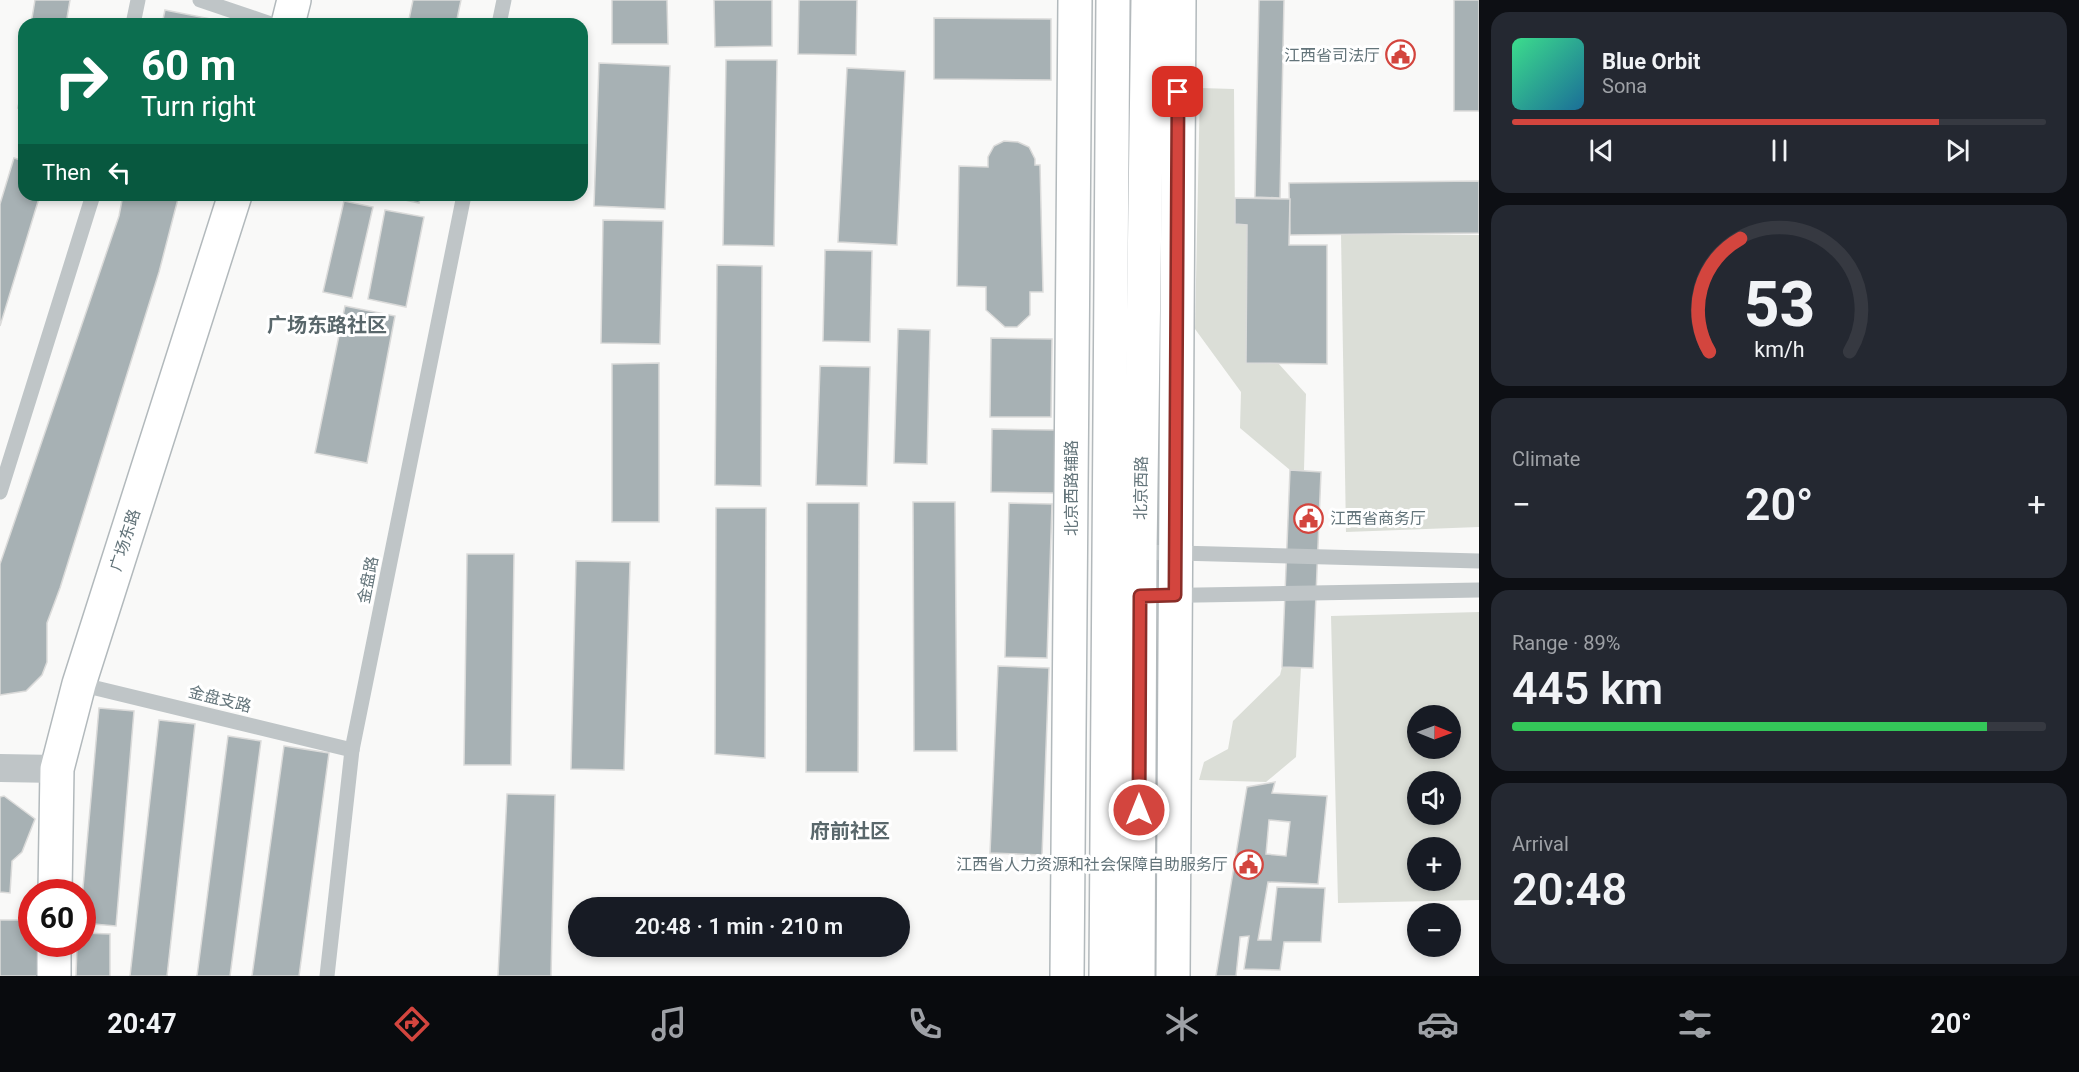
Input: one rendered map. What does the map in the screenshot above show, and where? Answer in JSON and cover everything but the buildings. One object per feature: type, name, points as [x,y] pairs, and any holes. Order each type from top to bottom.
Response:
[{"type":"main road","points":[[290,18],[294,0]]},
{"type":"main road","name":"北京西路辅路","points":[[1067,976],[1075,0]]},
{"type":"main road","name":"北京西路","points":[[1106,976],[1113,0]]},
{"type":"main road","name":"北京西路","points":[[1138,976],[1140,552],[1148,0]]},
{"type":"main road","points":[[1173,976],[1179,0]]},
{"type":"main road","name":"广场东路","points":[[55,879],[57,769],[79,684],[232,201]]},
{"type":"main road","points":[[54,957],[54,976]]},
{"type":"street","points":[[0,768],[57,769]]},
{"type":"lane","points":[[134,18],[138,0]]},
{"type":"lane","points":[[200,0],[253,18]]},
{"type":"lane","points":[[500,18],[504,0]]},
{"type":"lane","points":[[0,492],[91,201]]},
{"type":"lane","name":"金盘路","points":[[327,976],[352,750],[463,201]]},
{"type":"lane","points":[[1140,552],[1479,561]]},
{"type":"lane","points":[[1140,596],[1479,590]]},
{"type":"lane","name":"金盘支路","points":[[79,684],[352,750]]},
{"type":"shaded area","points":[[1200,88],[1234,89],[1235,224],[1247,225],[1246,362],[1278,363],[1306,394],[1304,470],[1290,470],[1240,428],[1241,392],[1195,329]]},
{"type":"shaded area","points":[[1341,234],[1479,235],[1479,527],[1346,532]]},
{"type":"shaded area","points":[[1479,612],[1479,900],[1338,903],[1331,616]]},
{"type":"shaded area","points":[[1282,667],[1301,667],[1296,757],[1266,782],[1199,780],[1204,762],[1228,749],[1233,721],[1280,675]]},
{"type":"place","name":"江西省司法厅","points":[[1401,55]]},
{"type":"place","name":"江西省商务厅","points":[[1309,518]]},
{"type":"place","name":"江西省人力资源和社会保障自助服务厅","points":[[1249,864]]},
{"type":"district","name":"广场东路社区","points":[[327,325]]},
{"type":"district","name":"府前社区","points":[[850,831]]},
{"type":"route","points":[[1139,810],[1140,596],[1175,595],[1178,92]]}]
